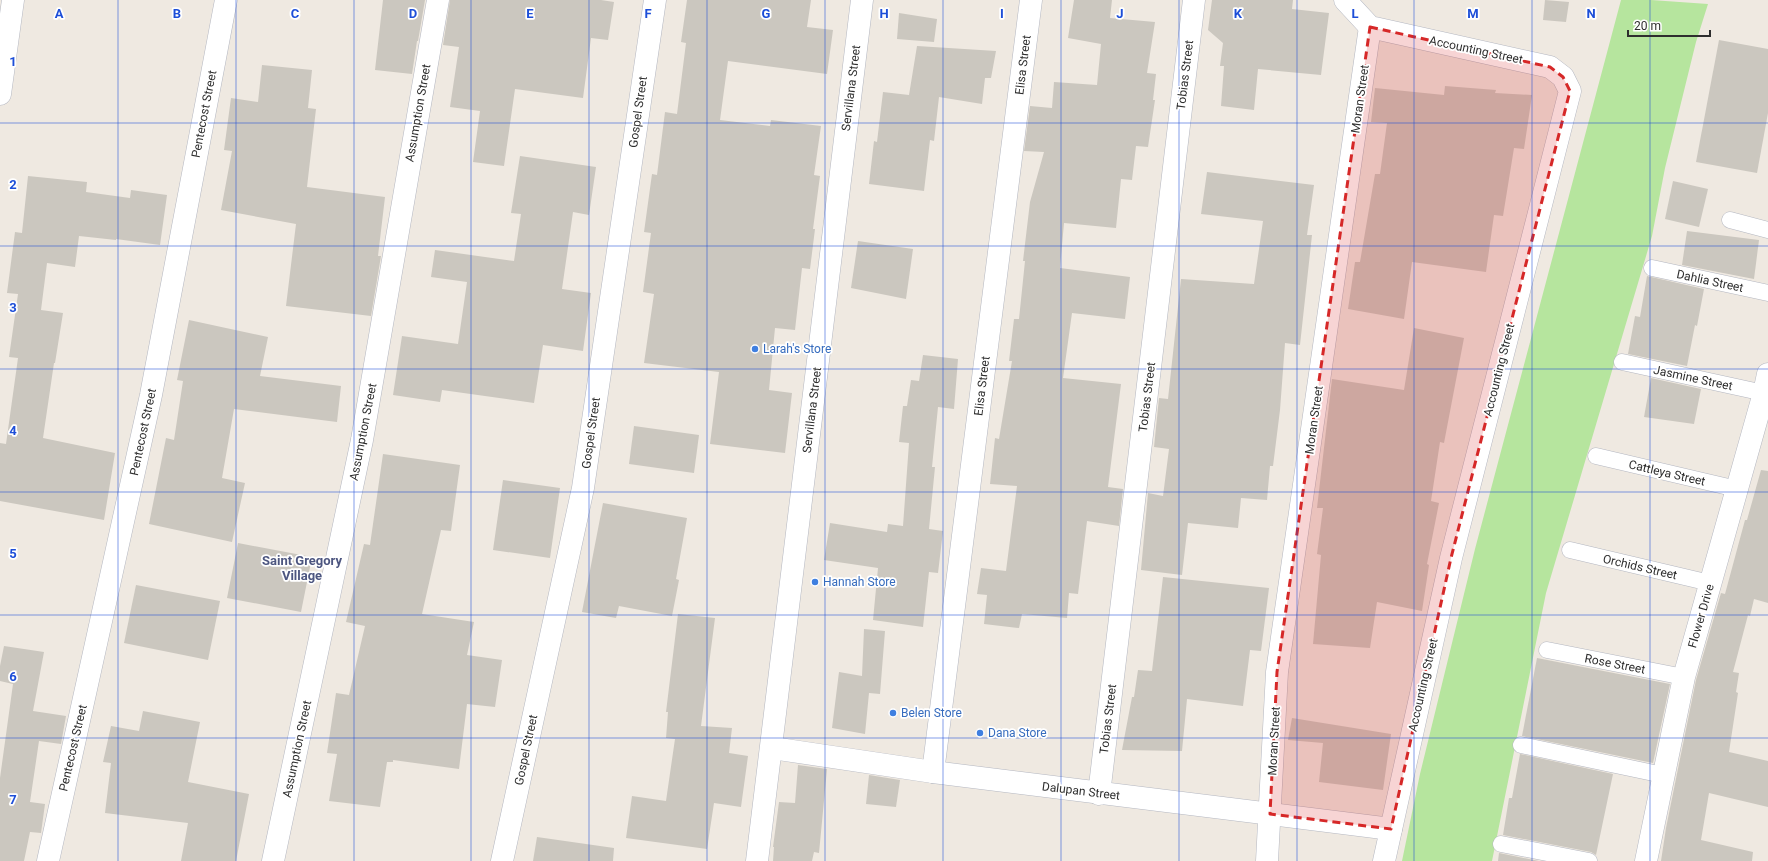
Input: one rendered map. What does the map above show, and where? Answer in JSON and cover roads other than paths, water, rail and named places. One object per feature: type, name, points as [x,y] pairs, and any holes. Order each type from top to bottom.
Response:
[{"type":"street","points":[[0,94],[13,0]]},
{"type":"street","name":"Pentecost Street","points":[[48,861],[151,395],[226,0]]},
{"type":"street","name":"Assumption Street","points":[[273,861],[362,440],[438,0]]},
{"type":"street","name":"Gospel Street","points":[[502,861],[583,488],[655,0]]},
{"type":"street","name":"Servillana Street","points":[[757,861],[772,748],[862,0]]},
{"type":"street","name":"Elisa Street","points":[[933,772],[1031,0]]},
{"type":"street","name":"Tobias Street","points":[[1099,794],[1194,0]]},
{"type":"street","points":[[1345,0],[1370,27]]},
{"type":"street","name":"Moran Street","points":[[1267,861],[1277,672],[1370,27]]},
{"type":"street","name":"Accounting Street","points":[[1370,27],[1550,66],[1563,77],[1570,91],[1451,558],[1384,861]]},
{"type":"street","name":"Flower Drive","points":[[1646,861],[1684,678],[1766,383]]},
{"type":"street","name":"Dalupan Street","points":[[772,748],[933,772],[1099,794],[1391,829]]},
{"type":"lane","points":[[1730,220],[1768,230]]},
{"type":"lane","name":"Dahlia Street","points":[[1652,268],[1768,293]]},
{"type":"lane","name":"Jasmine Street","points":[[1622,362],[1766,383]]},
{"type":"lane","name":"Cattleya Street","points":[[1596,456],[1737,489]]},
{"type":"lane","name":"Orchids Street","points":[[1570,550],[1710,583]]},
{"type":"lane","name":"Rose Street","points":[[1547,650],[1684,678]]},
{"type":"lane","points":[[1521,745],[1663,775]]},
{"type":"lane","points":[[1501,844],[1589,861]]},
{"type":"place","name":"Larah's Store","points":[[755,349]]},
{"type":"place","name":"Hannah Store","points":[[815,582]]},
{"type":"place","name":"Belen Store","points":[[893,713]]},
{"type":"place","name":"Dana Store","points":[[980,733]]},
{"type":"district","name":"Saint Gregory Village","points":[[302,568]]}]
